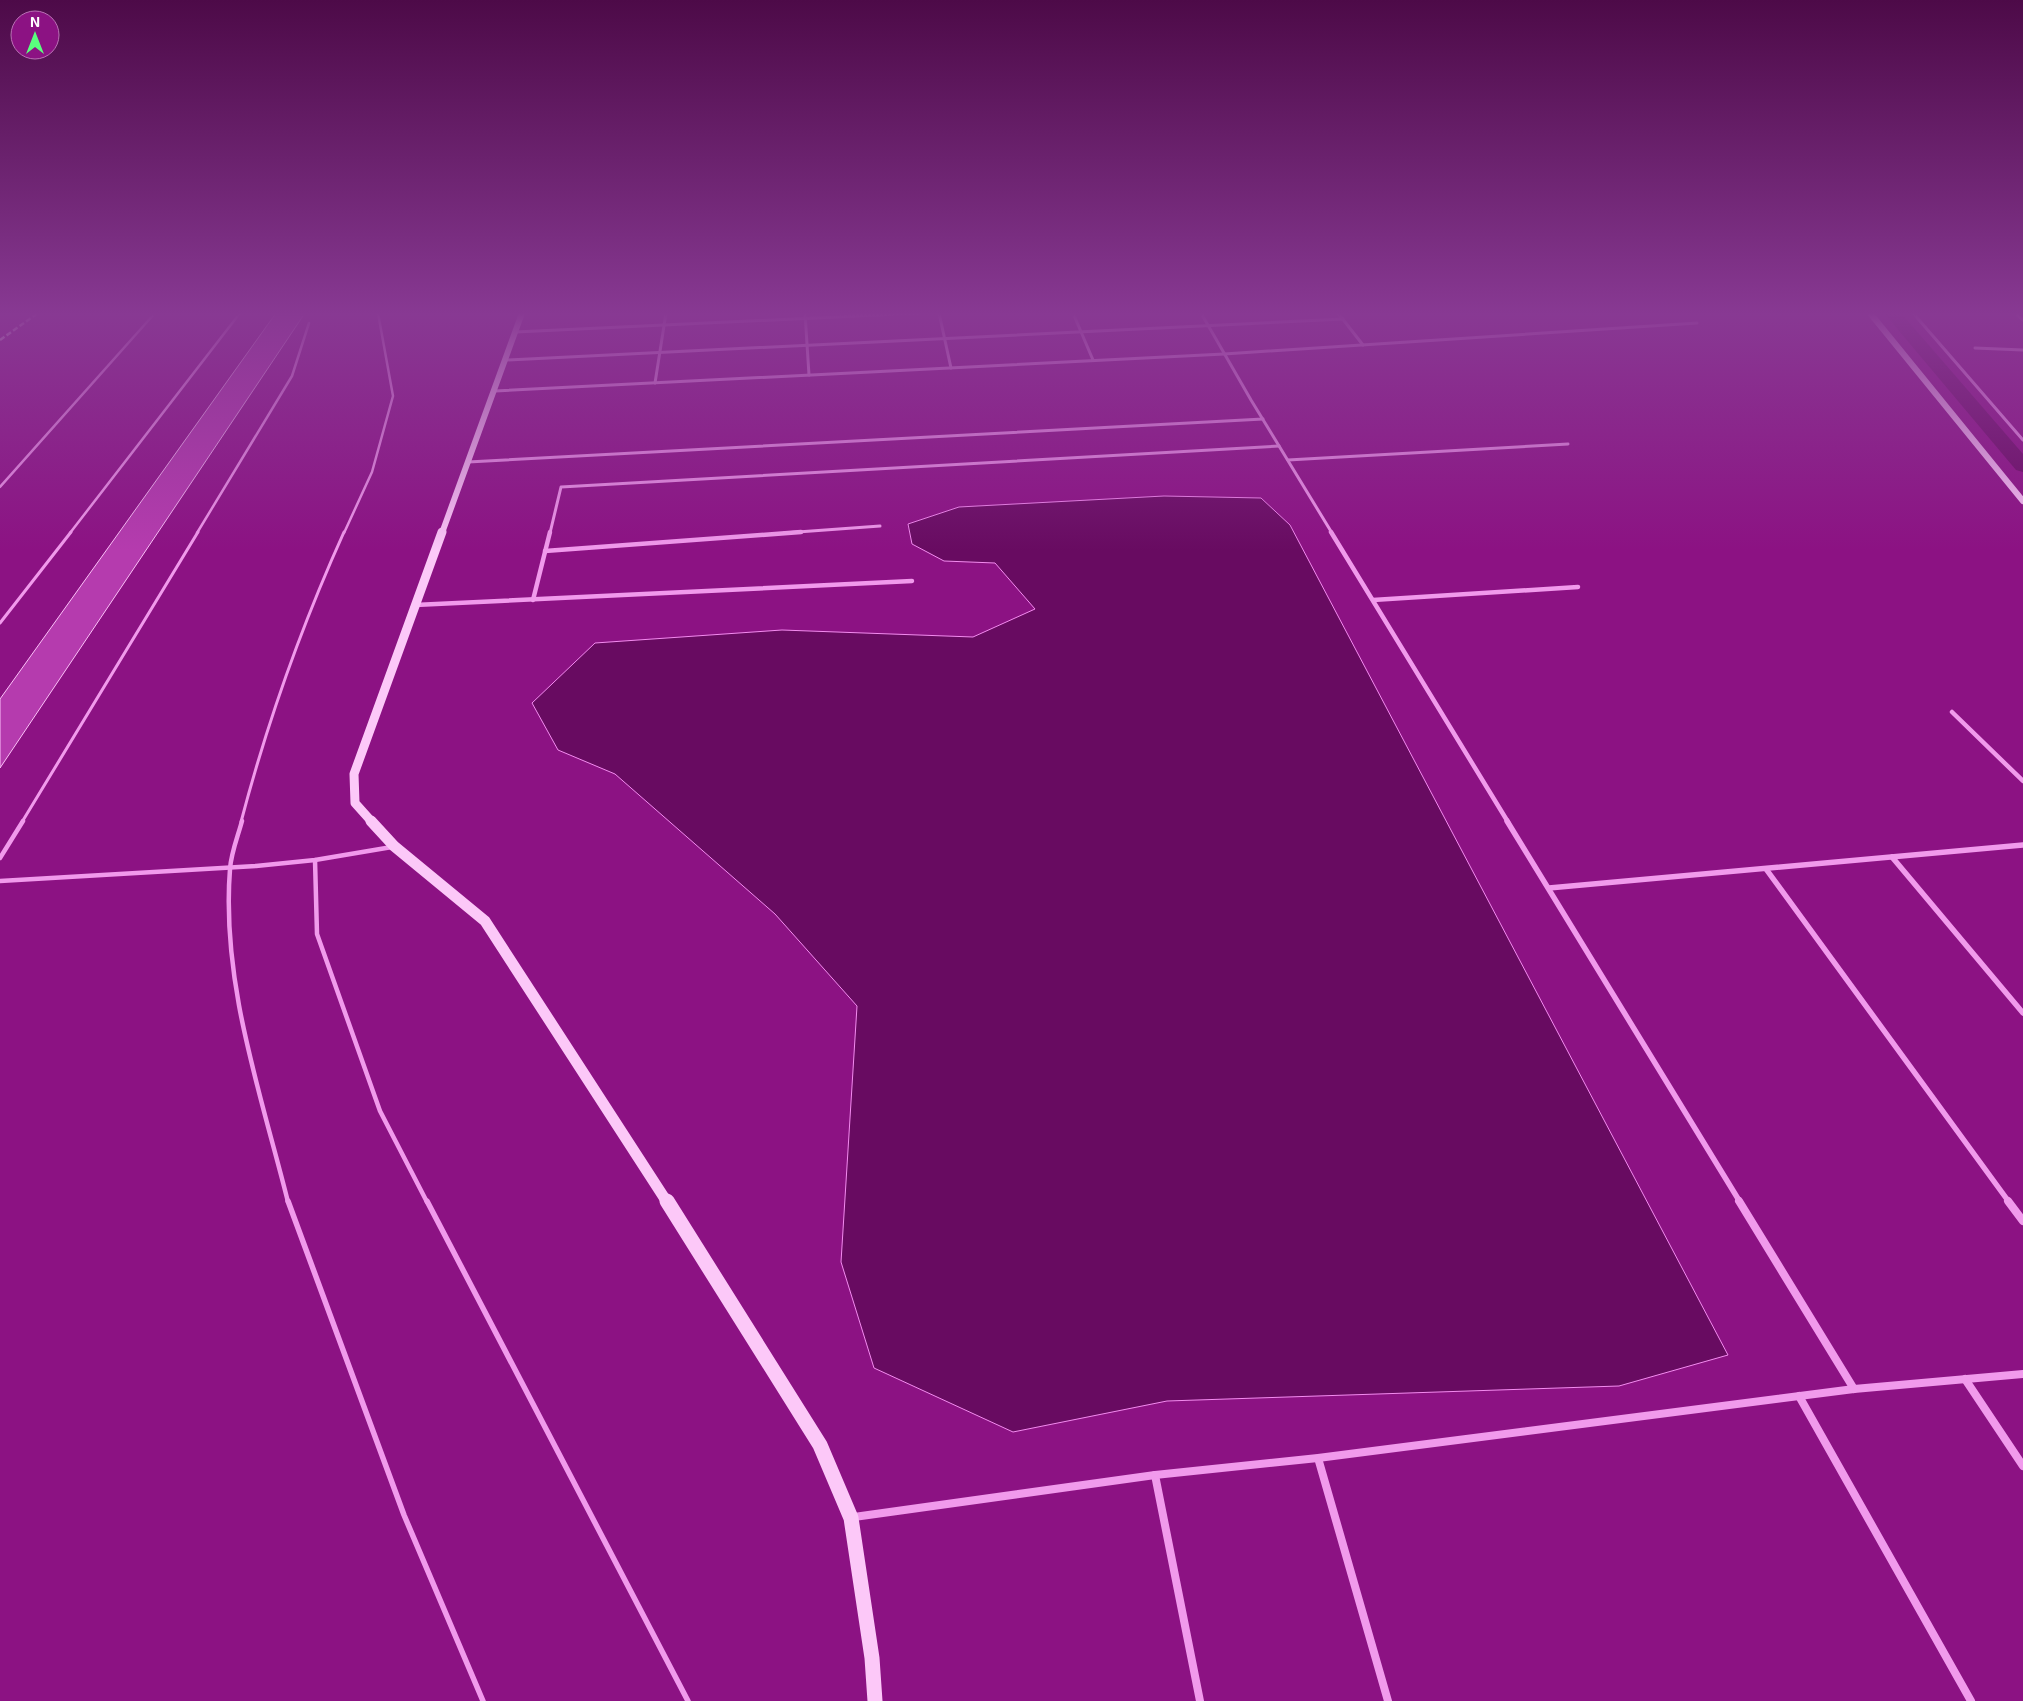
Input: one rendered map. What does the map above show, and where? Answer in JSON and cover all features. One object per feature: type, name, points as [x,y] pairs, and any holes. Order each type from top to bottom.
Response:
[{"type":"street","points":[[494,392],[354,774],[355,803],[394,846],[485,921],[678,1218],[820,1445],[851,1518],[872,1658],[875,1701]]},
{"type":"street","points":[[1247,392],[1854,1388]]},
{"type":"street","points":[[1935,392],[2023,501]]},
{"type":"street","points":[[1982,392],[2023,440]]},
{"type":"street","points":[[468,462],[1263,419]]},
{"type":"street","points":[[1288,460],[1568,444]]},
{"type":"street","points":[[533,600],[561,487],[1280,446]]},
{"type":"street","points":[[545,551],[880,526]]},
{"type":"street","points":[[416,605],[912,581]]},
{"type":"street","points":[[1373,600],[1578,587]]},
{"type":"street","points":[[1952,712],[2023,781]]},
{"type":"street","points":[[1549,888],[2023,845]]},
{"type":"street","points":[[1892,857],[2023,1013]]},
{"type":"street","points":[[1766,869],[2023,1221]]},
{"type":"street","points":[[851,1518],[1155,1474],[1318,1458],[1854,1388],[2023,1374]]},
{"type":"street","points":[[1965,1379],[2023,1466]]},
{"type":"street","points":[[1799,1396],[1970,1701]]},
{"type":"street","points":[[1318,1458],[1388,1701]]},
{"type":"street","points":[[1155,1474],[1200,1701]]},
{"type":"lane","points":[[0,486],[84,392]]},
{"type":"lane","points":[[0,623],[179,392]]},
{"type":"lane","points":[[0,858],[282,392]]},
{"type":"lane","points":[[392,392],[393,396],[372,472],[318,589],[256,765],[230,867],[229,921],[239,1010],[291,1212],[404,1515],[483,1701]]},
{"type":"lane","points":[[0,881],[315,860],[394,846]]},
{"type":"lane","points":[[315,860],[317,934],[380,1111],[688,1701]]},
{"type":"shaded area","points":[[1164,496],[1261,498],[1290,525],[1728,1355],[1619,1386],[1167,1401],[1013,1432],[874,1368],[841,1262],[857,1006],[775,914],[615,774],[558,750],[532,703],[595,643],[782,630],[973,637],[1035,609],[995,563],[944,561],[912,544],[908,524],[959,507]]},
{"type":"building","points":[[219,392],[252,392],[0,768],[0,699]]},
{"type":"waterway","points":[[1960,392],[2023,466]]}]
